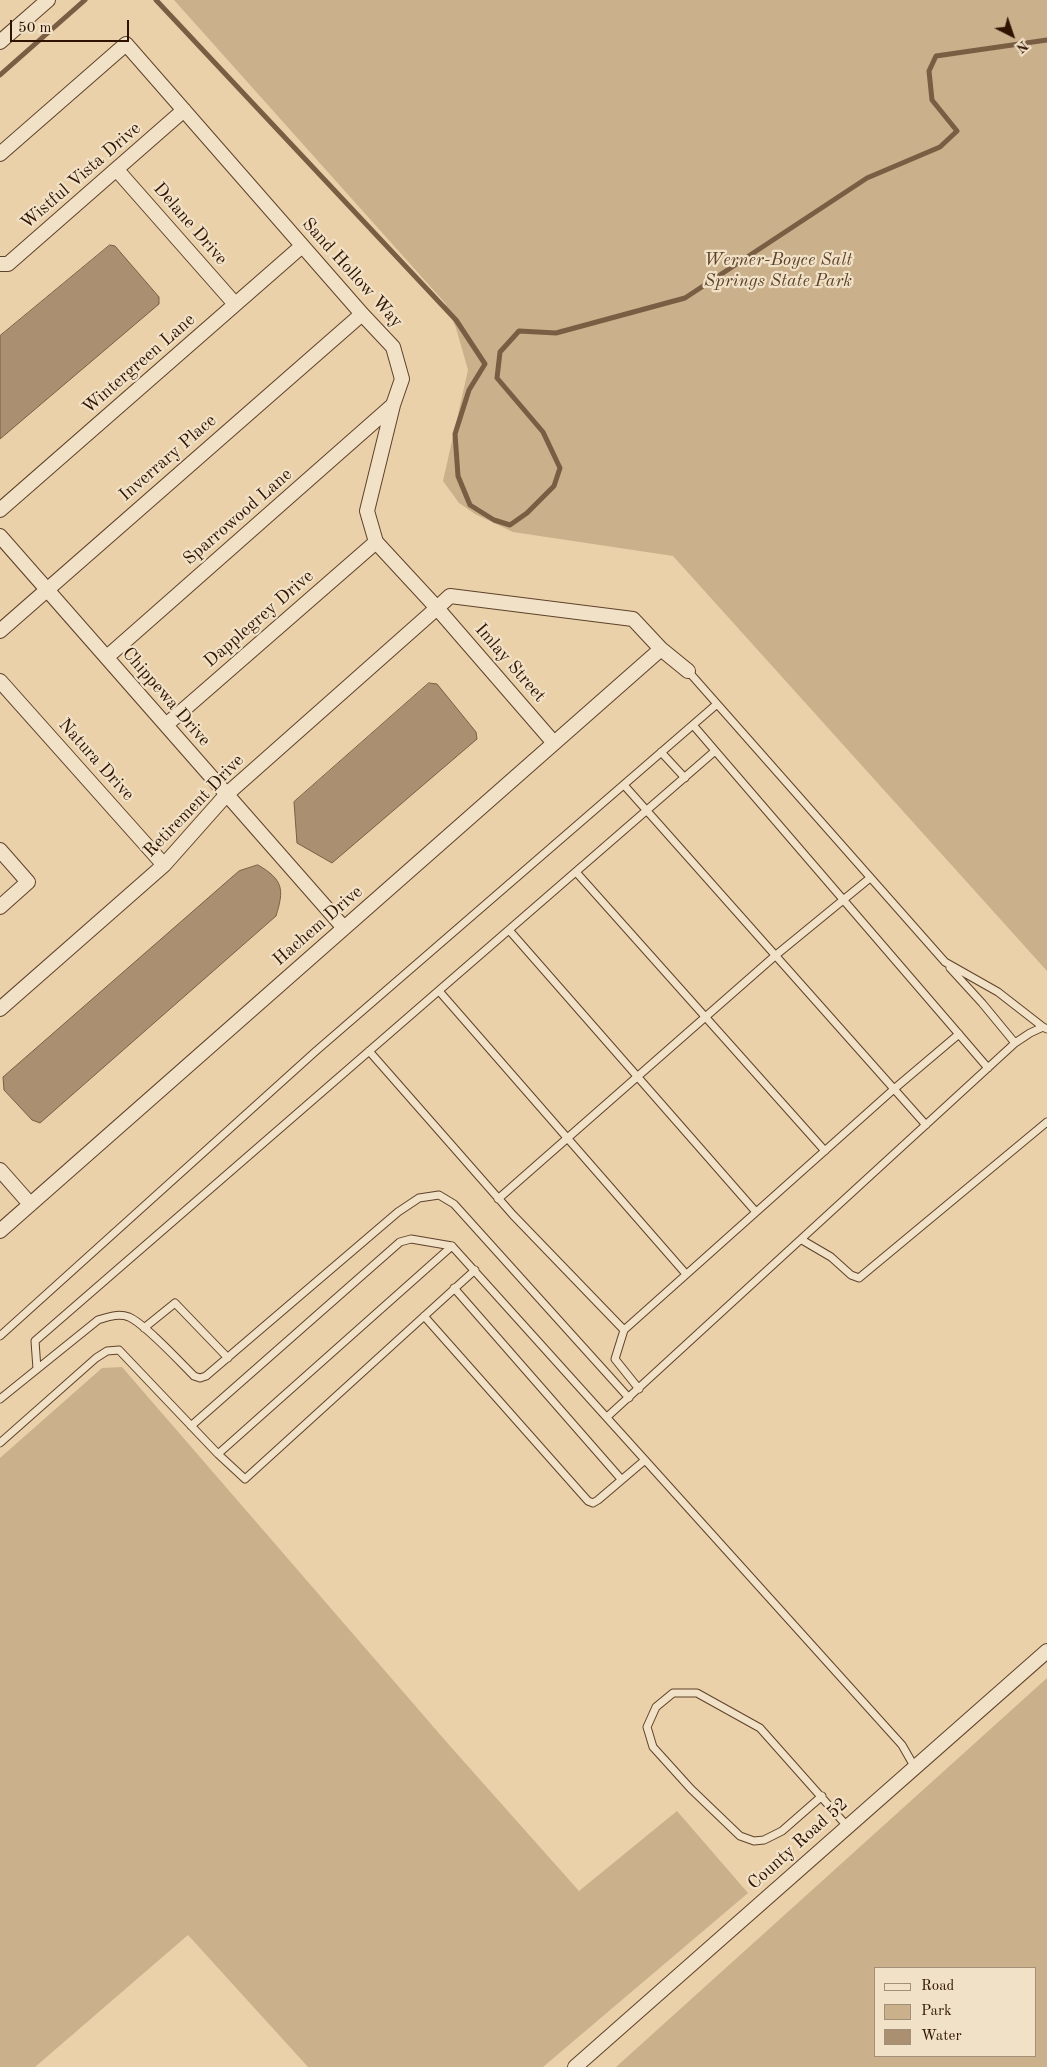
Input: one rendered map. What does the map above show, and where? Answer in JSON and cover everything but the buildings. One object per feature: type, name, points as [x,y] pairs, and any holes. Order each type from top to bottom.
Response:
[{"type":"street","points":[[0,42],[48,0]]},
{"type":"street","name":"Sand Hollow Way","points":[[0,154],[126,44],[302,246],[393,347],[402,378],[393,405],[367,511],[376,542],[437,608]]},
{"type":"street","name":"Wistful Vista Drive","points":[[0,264],[8,264],[184,110]]},
{"type":"street","name":"Delane Drive","points":[[117,170],[235,304]]},
{"type":"street","name":"Wintergreen Lane","points":[[0,510],[302,246]]},
{"type":"street","name":"Inverrary Place","points":[[0,631],[362,314]]},
{"type":"street","name":"Sparrowood Lane","points":[[107,657],[393,405]]},
{"type":"street","name":"Chippewa Drive","points":[[0,536],[344,928]]},
{"type":"street","name":"Dapplegrey Drive","points":[[166,725],[376,542]]},
{"type":"street","points":[[437,608],[450,596],[633,619],[660,649],[688,671]]},
{"type":"street","name":"Imlay Street","points":[[437,608],[554,743]]},
{"type":"street","name":"Retirement Drive","points":[[0,1009],[164,865],[227,794],[437,608]]},
{"type":"street","name":"Hachem Drive","points":[[0,1231],[660,649]]},
{"type":"street","name":"Natura Drive","points":[[0,681],[164,865]]},
{"type":"street","points":[[0,850],[28,882],[0,906]]},
{"type":"street","points":[[0,1170],[30,1204]]},
{"type":"street","name":"County Road 52","points":[[575,2067],[914,1766],[1047,1651]]},
{"type":"lane","points":[[688,671],[982,1003],[1015,1043]]},
{"type":"lane","points":[[0,1336],[316,1051],[717,704]]},
{"type":"lane","points":[[693,725],[988,1068]]},
{"type":"lane","points":[[36,1369],[35,1341],[715,751]]},
{"type":"lane","points":[[661,752],[685,778]]},
{"type":"lane","points":[[624,785],[926,1125]]},
{"type":"lane","points":[[576,872],[825,1151]]},
{"type":"lane","points":[[498,1199],[776,955],[870,878]]},
{"type":"lane","points":[[509,930],[756,1212]]},
{"type":"lane","points":[[945,962],[998,992],[1045,1028]]},
{"type":"lane","points":[[438,991],[686,1274]]},
{"type":"lane","points":[[607,1418],[1015,1043],[1030,1033],[1045,1028]]},
{"type":"lane","points":[[639,1389],[615,1360],[624,1330],[894,1089],[959,1034]]},
{"type":"lane","points":[[370,1051],[498,1199],[624,1330]]},
{"type":"lane","points":[[802,1240],[831,1257],[851,1275],[859,1278],[1047,1122]]},
{"type":"lane","points":[[0,1399],[98,1320],[115,1315],[129,1317],[144,1328],[194,1376],[200,1378],[206,1376],[398,1212],[418,1198],[439,1196],[454,1204],[629,1398]]},
{"type":"lane","points":[[191,1426],[400,1242],[410,1239],[452,1246],[902,1745],[914,1766]]},
{"type":"lane","points":[[218,1454],[452,1246]]},
{"type":"lane","points":[[0,1443],[106,1350],[119,1350],[218,1454],[245,1479],[475,1270]]},
{"type":"lane","points":[[454,1288],[621,1479]]},
{"type":"lane","points":[[144,1328],[175,1303],[228,1358]]},
{"type":"lane","points":[[424,1316],[588,1501],[593,1504],[645,1460]]},
{"type":"lane","points":[[822,1796],[782,1831],[764,1840],[754,1841],[740,1836],[653,1747],[647,1726],[656,1707],[673,1693],[697,1693],[760,1728],[822,1796],[847,1826]]},
{"type":"green space","name":"Werner-Boyce Salt Springs State Park","points":[[174,0],[1047,0],[1047,971],[673,556],[513,532],[475,514],[459,503],[443,481],[468,370],[456,328],[445,303]]},
{"type":"green space","points":[[122,1367],[450,1746],[579,1891],[677,1811],[748,1893],[543,2067],[308,2067],[188,1935],[35,2067],[0,2067],[0,1458],[102,1368]]},
{"type":"green space","points":[[1047,1678],[1047,2067],[616,2067]]},
{"type":"water","points":[[110,245],[115,246],[159,297],[159,304],[0,439],[0,336]]},
{"type":"water","points":[[429,683],[437,684],[476,732],[477,739],[332,863],[297,843],[294,802]]},
{"type":"water","points":[[258,865],[267,870],[280,886],[281,892],[276,916],[40,1123],[32,1120],[4,1090],[3,1077],[239,871]]},
{"type":"waterway","points":[[0,75],[85,0]]},
{"type":"waterway","points":[[156,0],[456,320],[485,364],[469,390],[455,434],[458,476],[470,505],[494,520],[510,525],[527,513],[554,486],[560,468],[543,432],[497,378],[500,352],[519,331],[556,333],[685,298],[867,178],[940,147],[957,131],[932,100],[929,71],[936,56],[1047,40]]}]
